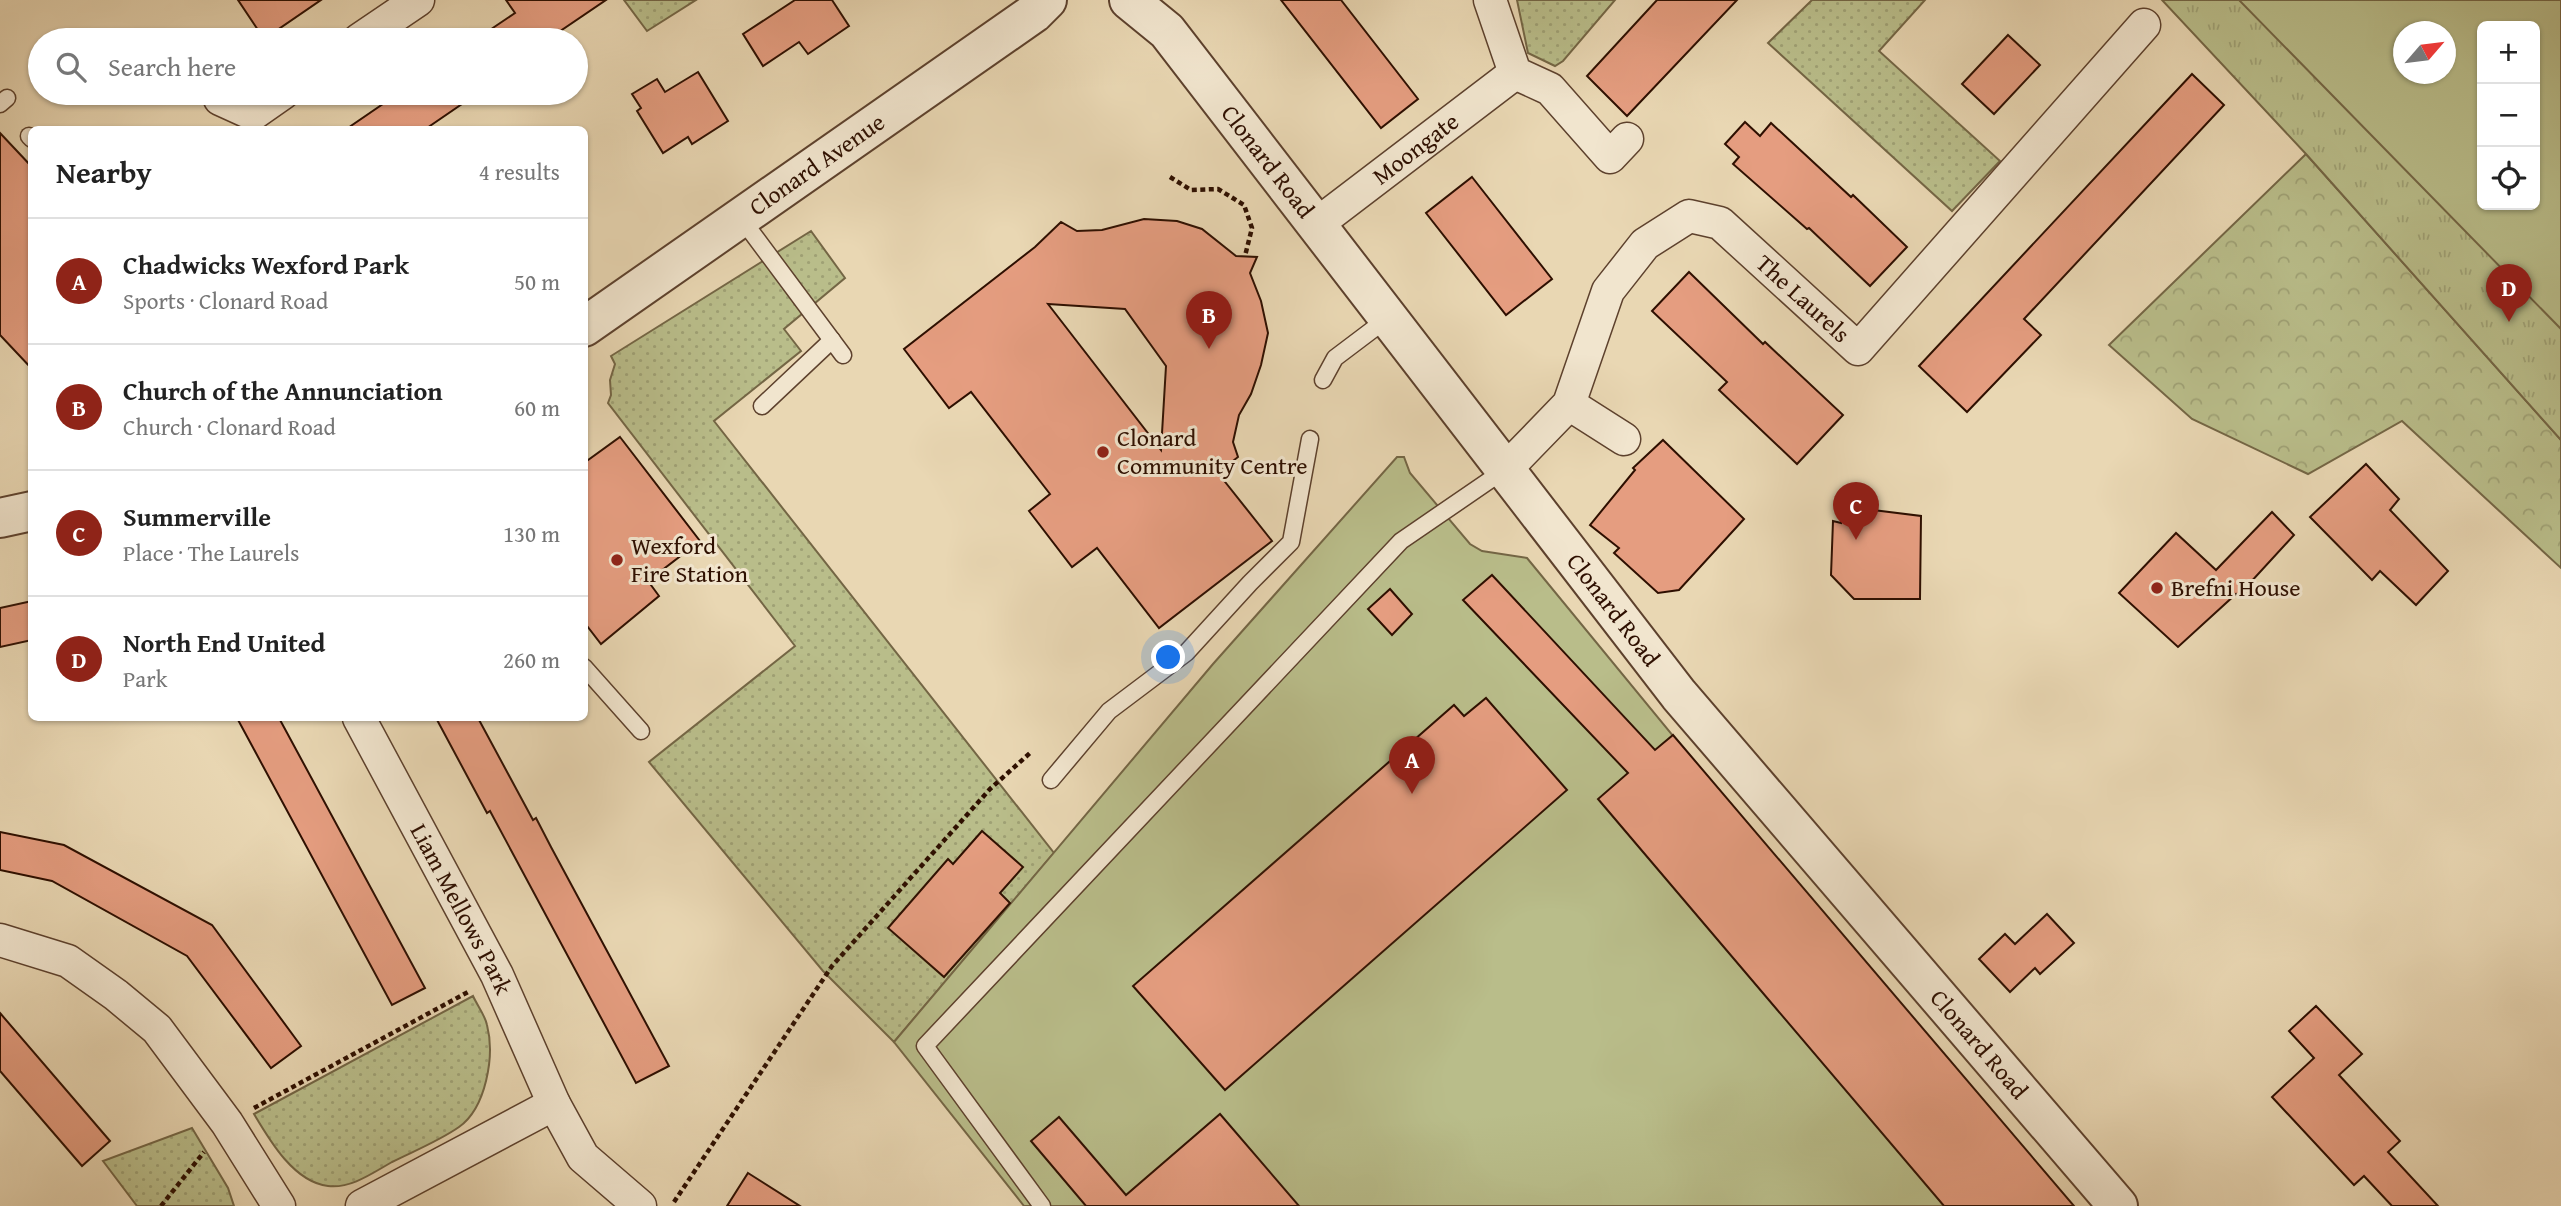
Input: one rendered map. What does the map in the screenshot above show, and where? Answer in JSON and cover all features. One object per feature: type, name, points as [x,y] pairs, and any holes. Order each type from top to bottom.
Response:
[{"type":"street","points":[[377,28],[418,0]]},
{"type":"street","name":"Clonard Avenue","points":[[588,324],[1034,13],[1047,0]]},
{"type":"street","name":"Clonard Road","points":[[1129,0],[1167,30],[1679,695],[2118,1206]]},
{"type":"street","points":[[1490,0],[1515,73],[1550,89],[1610,157],[1627,139]]},
{"type":"street","name":"The Laurels","points":[[1506,468],[1569,404],[1608,291],[1645,244],[1689,216],[1720,223],[1858,349],[2144,25]]},
{"type":"street","name":"Moongate","points":[[1317,224],[1515,73]]},
{"type":"street","points":[[233,105],[253,114],[266,105]]},
{"type":"street","points":[[1569,404],[1624,439]]},
{"type":"street","points":[[0,518],[28,512]]},
{"type":"street","name":"Liam Mellows Park","points":[[361,721],[498,975],[554,1104],[583,1157],[640,1206]]},
{"type":"street","points":[[0,940],[68,961],[116,995],[157,1029],[226,1123],[279,1206]]},
{"type":"street","points":[[362,1206],[554,1104]]},
{"type":"lane","points":[[741,218],[843,355]]},
{"type":"lane","points":[[1323,380],[1335,358],[1389,318]]},
{"type":"lane","points":[[762,406],[832,340]]},
{"type":"lane","points":[[1051,780],[1109,711],[1186,653],[1292,542],[1310,439]]},
{"type":"lane","points":[[1042,1206],[925,1046],[1401,541],[1506,468]]},
{"type":"lane","points":[[588,671],[641,731]]},
{"type":"path","points":[[1170,177],[1191,190],[1218,189],[1244,205],[1252,228],[1245,256]]},
{"type":"path","points":[[672,1206],[832,966],[990,789],[1030,753]]},
{"type":"path","points":[[161,1206],[226,1123],[498,975]]},
{"type":"green space","points":[[624,0],[696,0],[647,31]]},
{"type":"green space","points":[[1517,0],[1615,0],[1563,61],[1555,66],[1528,53]]},
{"type":"green space","points":[[1812,0],[1925,0],[1879,51],[2000,161],[1952,211],[1768,43]]},
{"type":"green space","points":[[2162,0],[2561,0],[2561,440],[2306,154]]},
{"type":"green space","points":[[2239,0],[2561,0],[2561,329]]},
{"type":"green space","points":[[2306,154],[2561,440],[2561,568],[2402,421],[2308,474],[2192,419],[2109,345]]},
{"type":"green space","points":[[811,231],[845,278],[784,329],[801,351],[714,421],[1054,853],[894,1042],[823,971],[649,762],[795,646],[608,403],[615,364],[611,356]]},
{"type":"green space","points":[[1397,457],[1404,457],[1410,473],[1470,544],[1482,551],[1527,558],[1889,999],[2071,1206],[1024,1206],[894,1042],[1213,664]]},
{"type":"green space","points":[[473,996],[487,1025],[489,1066],[482,1095],[476,1107],[459,1127],[362,1179],[345,1185],[328,1186],[316,1183],[304,1177],[284,1159],[254,1114]]},
{"type":"green space","points":[[192,1128],[228,1188],[234,1206],[137,1206],[103,1161]]},
{"type":"building","points":[[238,0],[321,0],[280,28],[257,28]]},
{"type":"building","points":[[506,0],[606,0],[565,28],[493,28],[515,13]]},
{"type":"building","points":[[795,0],[832,0],[849,26],[808,54],[799,42],[763,66],[743,34]]},
{"type":"building","points":[[1281,0],[1341,0],[1418,99],[1381,128]]},
{"type":"building","points":[[1657,0],[1737,0],[1627,116],[1587,76]]},
{"type":"building","points":[[2008,35],[2040,65],[1994,114],[1962,84]]},
{"type":"building","points":[[698,72],[728,121],[692,144],[688,137],[663,153],[637,111],[641,108],[632,94],[657,79],[665,92]]},
{"type":"building","points":[[2192,74],[2224,105],[2024,319],[2041,335],[1967,412],[1919,366]]},
{"type":"building","points":[[381,105],[460,105],[430,126],[351,126]]},
{"type":"building","points":[[1745,122],[1760,136],[1771,123],[1907,247],[1870,286],[1809,228],[1733,164],[1739,157],[1725,144]]},
{"type":"building","points":[[0,133],[28,163],[28,365],[0,335]]},
{"type":"building","points":[[1472,177],[1552,279],[1506,315],[1426,213]]},
{"type":"building","name":"Clonard Community Centre","points":[[1144,219],[1177,221],[1202,229],[1236,256],[1257,257],[1250,273],[1261,301],[1268,333],[1251,394],[1239,415],[1233,442],[1238,457],[1218,473],[1272,541],[1159,628],[1097,548],[1072,567],[1029,511],[1050,494],[971,392],[949,408],[904,349],[1035,247],[1061,222],[1077,231],[1102,230]],"holes":[[[1048,304],[1125,309],[1166,366],[1161,450]]]},
{"type":"building","points":[[1689,272],[1763,344],[1765,342],[1843,415],[1797,464],[1719,390],[1727,382],[1652,311]]},
{"type":"building","points":[[620,437],[700,541],[648,581],[659,596],[601,644],[588,627],[588,460]]},
{"type":"building","points":[[1663,440],[1744,519],[1679,590],[1658,593],[1614,553],[1619,548],[1590,525],[1635,470],[1633,468]]},
{"type":"building","points":[[2366,464],[2399,499],[2390,510],[2448,571],[2416,605],[2380,571],[2372,580],[2310,517]]},
{"type":"building","points":[[1841,506],[1921,516],[1920,599],[1854,599],[1831,575],[1833,521],[1841,523]]},
{"type":"building","points":[[2272,512],[2294,535],[2238,596],[2236,594],[2178,647],[2119,593],[2176,533],[2216,570]]},
{"type":"building","points":[[1492,575],[1655,750],[1673,735],[2074,1206],[1944,1206],[1598,799],[1628,773],[1463,600]]},
{"type":"building","points":[[1390,589],[1412,614],[1392,635],[1368,609]]},
{"type":"building","points":[[28,602],[28,641],[0,647],[0,608]]},
{"type":"building","points":[[1486,698],[1567,790],[1225,1090],[1133,986],[1454,705],[1464,716]]},
{"type":"building","points":[[239,721],[281,721],[425,988],[392,1005]]},
{"type":"building","points":[[438,721],[480,721],[533,820],[536,818],[669,1066],[636,1083],[490,811],[487,813]]},
{"type":"building","points":[[982,831],[1023,867],[1000,893],[1010,903],[944,977],[888,928],[948,859],[953,864]]},
{"type":"building","points":[[0,832],[64,845],[212,925],[301,1046],[271,1068],[187,956],[52,881],[0,870]]},
{"type":"building","points":[[2047,914],[2074,943],[2040,974],[2035,968],[2010,992],[1979,959],[2005,934],[2015,944]]},
{"type":"building","points":[[2316,1006],[2362,1054],[2339,1075],[2400,1141],[2388,1152],[2438,1206],[2392,1206],[2364,1176],[2354,1185],[2272,1097],[2314,1058],[2289,1031]]},
{"type":"building","points":[[0,1013],[110,1141],[82,1166],[0,1071]]},
{"type":"building","points":[[1220,1114],[1299,1206],[1086,1206],[1031,1141],[1059,1117],[1126,1195]]},
{"type":"building","points":[[748,1173],[800,1206],[727,1206]]},
{"type":"place","name":"North End United","points":[[2509,322]]},
{"type":"place","name":"Church of the Annunciation","points":[[1209,349]]},
{"type":"place","name":"Clonard Community Centre","points":[[1103,452]]},
{"type":"place","name":"Summerville","points":[[1856,540]]},
{"type":"place","name":"Wexford Fire Station","points":[[617,560]]},
{"type":"place","name":"Brefni House","points":[[2157,588]]},
{"type":"place","name":"Chadwicks Wexford Park","points":[[1412,794]]}]
